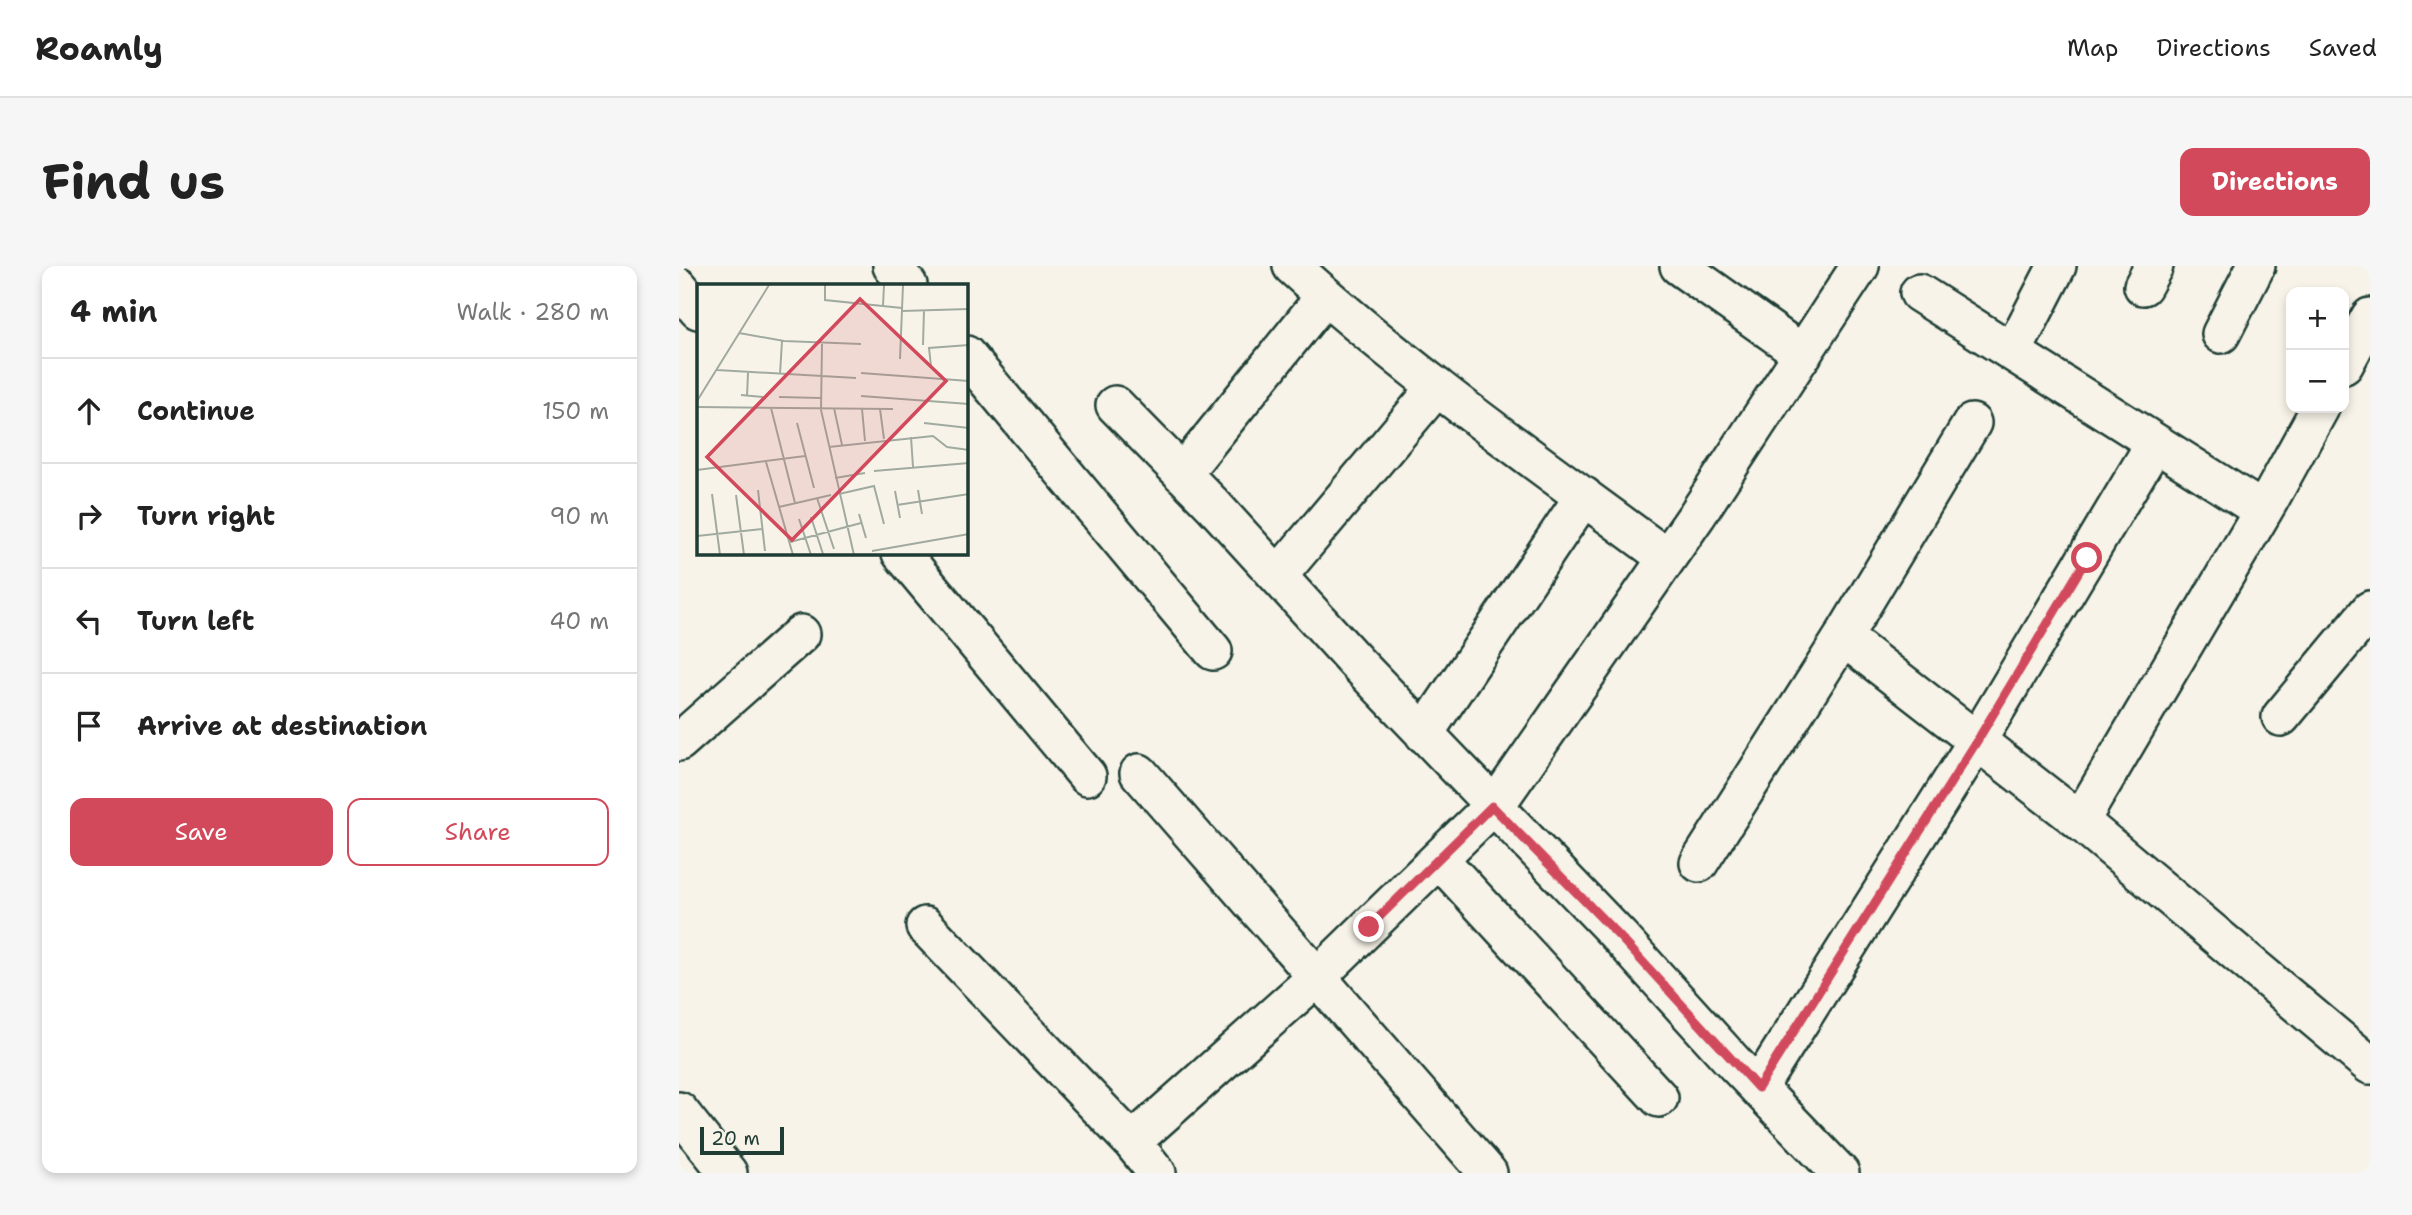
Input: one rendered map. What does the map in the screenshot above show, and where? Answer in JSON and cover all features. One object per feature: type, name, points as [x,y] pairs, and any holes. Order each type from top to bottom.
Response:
[{"type":"street","points":[[892,266],[907,284]]},
{"type":"street","points":[[1291,266],[1350,319],[1437,387],[1667,558]]},
{"type":"street","points":[[1679,266],[1803,354]]},
{"type":"street","points":[[1132,1142],[1316,978],[1500,799],[1667,558],[1860,266]]},
{"type":"street","points":[[2013,351],[2057,266]]},
{"type":"street","points":[[2221,334],[2256,266]]},
{"type":"street","points":[[679,287],[697,309]]},
{"type":"street","points":[[1919,293],[2263,511]]},
{"type":"street","points":[[1182,474],[1325,296]]},
{"type":"street","points":[[2349,356],[2370,317]]},
{"type":"street","points":[[968,357],[1213,651]]},
{"type":"street","points":[[1278,576],[1437,387]]},
{"type":"street","points":[[1115,405],[1840,1173]]},
{"type":"street","points":[[2080,821],[2263,511],[2317,413]]},
{"type":"street","points":[[1699,863],[1843,638],[1972,423]]},
{"type":"street","points":[[1758,1088],[1977,741],[2155,443]]},
{"type":"street","points":[[1424,734],[1584,496]]},
{"type":"street","points":[[903,555],[1087,776]]},
{"type":"street","points":[[2281,717],[2370,610]]},
{"type":"street","points":[[679,742],[801,634]]},
{"type":"street","points":[[1843,638],[2080,821],[2370,1065]]},
{"type":"street","points":[[1139,773],[1488,1173]]},
{"type":"street","points":[[1439,859],[1660,1098]]},
{"type":"street","points":[[925,926],[1132,1142],[1157,1173]]},
{"type":"street","points":[[681,1117],[728,1173]]},
{"type":"route","points":[[1369,927],[1492,806],[1620,937],[1758,1088],[1977,741],[2087,558]]}]
